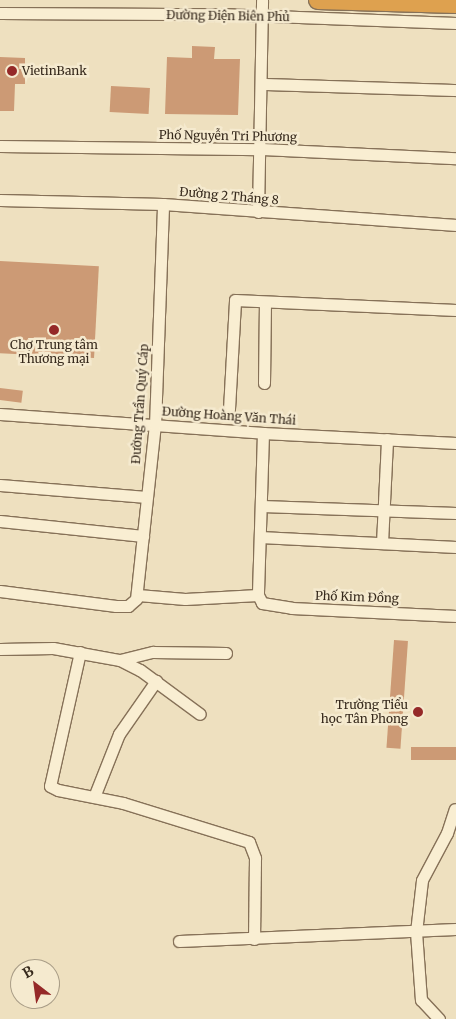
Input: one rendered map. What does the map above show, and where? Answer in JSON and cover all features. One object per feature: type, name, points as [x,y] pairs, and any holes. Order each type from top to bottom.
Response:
[{"type":"highway","points":[[318,0],[456,4]]},
{"type":"street","points":[[258,212],[262,149],[262,0]]},
{"type":"street","name":"Đường Điện Biên Phủ","points":[[0,13],[262,16],[456,23]]},
{"type":"street","points":[[263,84],[456,90]]},
{"type":"street","name":"Phố Nguyễn Tri Phương","points":[[0,146],[262,149],[456,158]]},
{"type":"street","name":"Đường 2 Tháng 8","points":[[0,200],[163,204],[456,225]]},
{"type":"street","name":"Đường Trần Quý Cáp","points":[[136,599],[155,425],[163,204]]},
{"type":"street","points":[[228,409],[235,300],[265,303],[456,310]]},
{"type":"street","points":[[264,383],[265,303]]},
{"type":"street","name":"Đường Hoàng Văn Thái","points":[[0,414],[263,433],[456,443]]},
{"type":"street","points":[[258,597],[263,433]]},
{"type":"street","points":[[382,543],[387,439]]},
{"type":"street","points":[[0,485],[147,497]]},
{"type":"street","points":[[262,506],[456,513]]},
{"type":"street","points":[[0,521],[143,536]]},
{"type":"street","points":[[260,537],[456,546]]},
{"type":"street","name":"Phố Kim Đồng","points":[[0,591],[116,606],[136,599],[258,597],[272,606],[292,608],[456,616]]},
{"type":"street","points":[[0,649],[53,648],[120,660],[156,681],[200,714]]},
{"type":"street","points":[[80,652],[50,786],[58,790],[94,797],[249,842],[255,858],[254,939]]},
{"type":"street","points":[[120,660],[153,652],[226,653]]},
{"type":"street","points":[[94,797],[119,734],[156,681]]},
{"type":"street","points":[[440,1019],[421,1000],[416,932],[422,880],[447,832],[455,809]]},
{"type":"street","points":[[179,941],[456,929]]},
{"type":"building","points":[[192,46],[215,47],[214,59],[240,59],[238,115],[165,114],[167,57],[192,58]]},
{"type":"building","name":"VietinBank","points":[[0,57],[25,58],[25,84],[15,84],[14,111],[0,111]]},
{"type":"building","points":[[111,86],[150,88],[149,114],[110,112]]},
{"type":"building","points":[[0,261],[99,266],[94,358],[0,353]]},
{"type":"building","points":[[0,388],[23,391],[21,403],[0,400]]},
{"type":"building","points":[[394,640],[408,641],[400,749],[386,748]]},
{"type":"building","points":[[411,747],[456,747],[456,760],[411,760]]},
{"type":"place","name":"VietinBank","points":[[12,71]]},
{"type":"place","name":"Chợ Trung tâm Thương mại","points":[[54,330]]},
{"type":"place","name":"Trường Tiểu học Tân Phong","points":[[418,712]]}]
